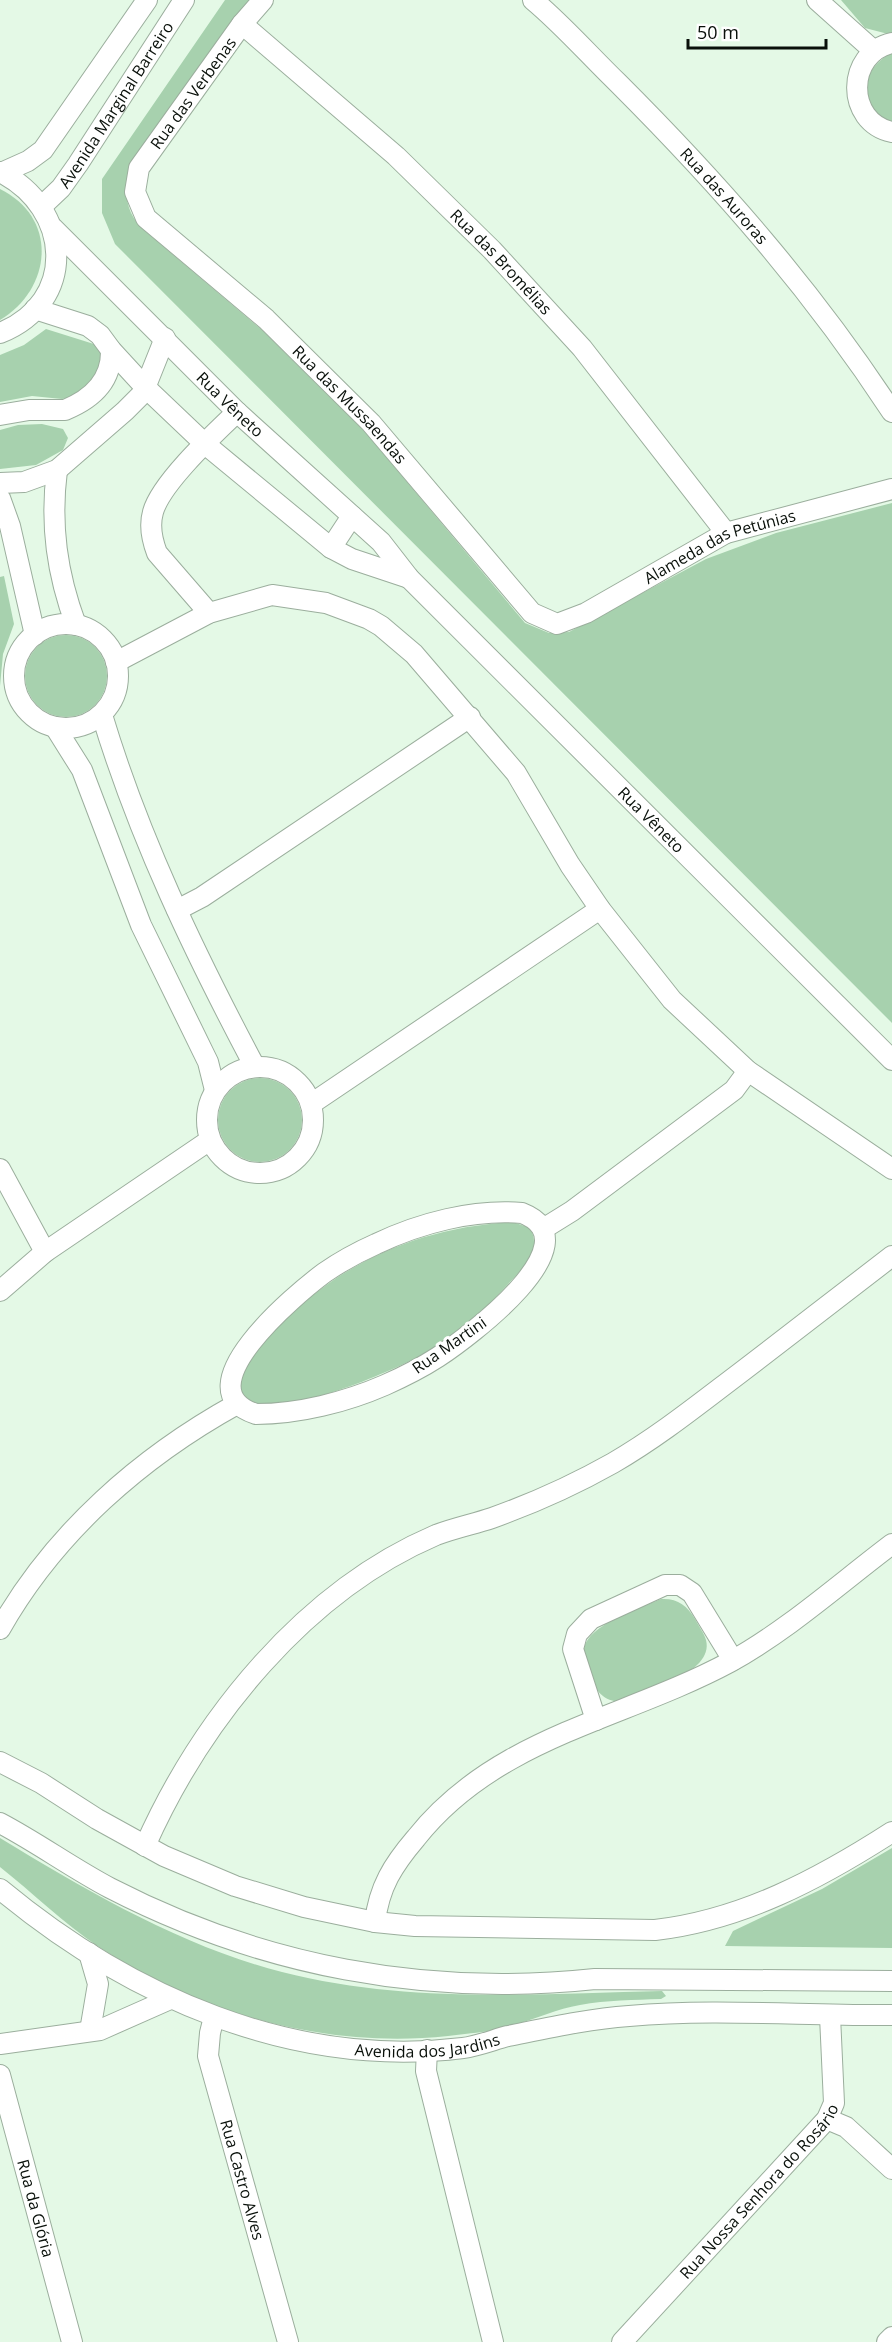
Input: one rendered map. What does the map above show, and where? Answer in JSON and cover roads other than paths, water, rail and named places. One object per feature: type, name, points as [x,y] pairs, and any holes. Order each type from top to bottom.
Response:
[{"type":"street","name":"Avenida Marginal Barreiro","points":[[0,172],[28,161],[43,150],[147,0]]},
{"type":"street","name":"Avenida Marginal Barreiro","points":[[42,206],[61,188],[78,164],[184,0]]},
{"type":"street","name":"Rua das Verbenas","points":[[135,192],[139,168],[242,24],[263,0]]},
{"type":"street","name":"Rua das Auroras","points":[[533,0],[642,106],[748,219],[846,342],[892,412]]},
{"type":"street","points":[[817,0],[874,51]]},
{"type":"street","name":"Rua das Bromélias","points":[[242,24],[396,156],[492,250],[582,348],[726,533]]},
{"type":"street","points":[[892,43],[874,51],[864,62],[858,75],[856,90],[859,104],[876,125],[892,132]]},
{"type":"street","points":[[0,172],[24,186],[42,206],[53,228],[56,250],[54,271],[47,291],[35,309],[14,327],[0,333]]},
{"type":"street","name":"Rua das Mussaendas","points":[[135,192],[146,218],[266,319],[371,423],[532,613],[557,624]]},
{"type":"street","name":"Rua Vêneto","points":[[53,228],[237,412],[381,542],[409,578],[892,1060]]},
{"type":"street","name":"Rua Vêneto","points":[[35,309],[88,326],[100,335],[111,351],[145,387],[205,444],[331,548],[352,559],[409,578]]},
{"type":"street","points":[[0,483],[24,482],[57,470],[125,411],[143,393],[165,338]]},
{"type":"street","points":[[0,415],[16,411],[64,410],[71,407],[103,383],[111,367],[111,351]]},
{"type":"street","points":[[209,613],[186,583],[163,562],[153,543],[152,533],[157,502],[205,444],[237,412]]},
{"type":"street","points":[[57,470],[55,541],[62,585],[76,625]]},
{"type":"street","name":"Alameda das Petúnias","points":[[557,624],[586,613],[726,533],[892,489]]},
{"type":"street","points":[[0,498],[10,526],[34,635]]},
{"type":"street","points":[[331,548],[352,516]]},
{"type":"street","points":[[116,662],[209,613],[272,595],[314,600],[369,619],[414,654],[516,773],[542,819],[600,909],[672,1000],[748,1071],[892,1169]]},
{"type":"street","points":[[76,625],[102,638],[116,662],[117,690],[111,704],[102,715],[88,724],[71,728],[55,727],[39,721],[9,699],[16,663],[23,648],[34,635],[47,628],[76,625]]},
{"type":"street","points":[[102,715],[126,789],[177,910],[255,1067]]},
{"type":"street","points":[[177,910],[202,897],[470,717]]},
{"type":"street","points":[[55,727],[82,770],[124,884],[167,980],[208,1062],[215,1090]]},
{"type":"street","points":[[311,1104],[600,909]]},
{"type":"street","points":[[255,1067],[284,1072],[301,1086],[311,1104],[311,1134],[305,1147],[296,1159],[281,1168],[265,1173],[239,1169],[219,1154],[210,1140],[206,1123],[208,1106],[215,1090],[227,1078],[255,1067]]},
{"type":"street","points":[[0,1629],[49,1558],[103,1500],[158,1454],[237,1404],[232,1395],[230,1377],[233,1369],[256,1338],[300,1292],[352,1256],[403,1232],[457,1218],[522,1213],[538,1222],[543,1229],[572,1211],[734,1090],[748,1071]]},
{"type":"street","points":[[0,1291],[45,1252],[210,1140]]},
{"type":"street","points":[[0,1169],[45,1252]]},
{"type":"street","name":"Rua Martini","points":[[237,1404],[246,1411],[256,1414],[296,1410],[356,1396],[412,1372],[467,1336],[516,1290],[544,1253],[543,1229]]},
{"type":"street","points":[[145,1846],[178,1778],[220,1713],[272,1654],[333,1599],[401,1554],[437,1535],[544,1498],[621,1458],[679,1420],[892,1256]]},
{"type":"street","points":[[375,1922],[378,1896],[392,1870],[426,1824],[469,1784],[519,1753],[596,1720],[661,1696],[733,1660],[803,1613],[892,1544]]},
{"type":"street","points":[[596,1720],[573,1649],[577,1634],[591,1619],[665,1585],[680,1585],[692,1593],[733,1660]]},
{"type":"street","points":[[0,1762],[41,1783],[145,1846],[199,1872],[260,1895],[339,1916],[415,1926],[643,1930],[683,1927],[710,1921],[760,1904],[828,1870],[892,1832]]},
{"type":"street","points":[[0,1823],[76,1870],[158,1911],[215,1934],[304,1962],[386,1978],[469,1985],[553,1984],[595,1979],[892,1981]]},
{"type":"street","name":"Avenida dos Jardins","points":[[0,1889],[89,1953],[170,1999],[214,2017],[266,2033],[312,2043],[350,2048],[427,2050],[465,2048],[582,2022],[675,2012],[830,2016],[892,2015]]},
{"type":"street","points":[[89,1953],[98,1984],[90,2031]]},
{"type":"street","points":[[675,2012],[679,1981]]},
{"type":"street","points":[[0,2044],[110,2026],[170,1999]]},
{"type":"street","name":"Rua Nossa Senhora do Rosário","points":[[622,2342],[827,2119],[834,2103],[830,2016]]},
{"type":"street","name":"Rua Castro Alves","points":[[214,2017],[208,2056],[288,2342]]},
{"type":"street","points":[[427,2050],[426,2071],[494,2342]]},
{"type":"street","name":"Rua da Glória","points":[[0,2075],[72,2342]]},
{"type":"street","points":[[827,2119],[846,2127],[892,2169]]},
{"type":"street","points":[[887,2342],[892,2337]]}]
